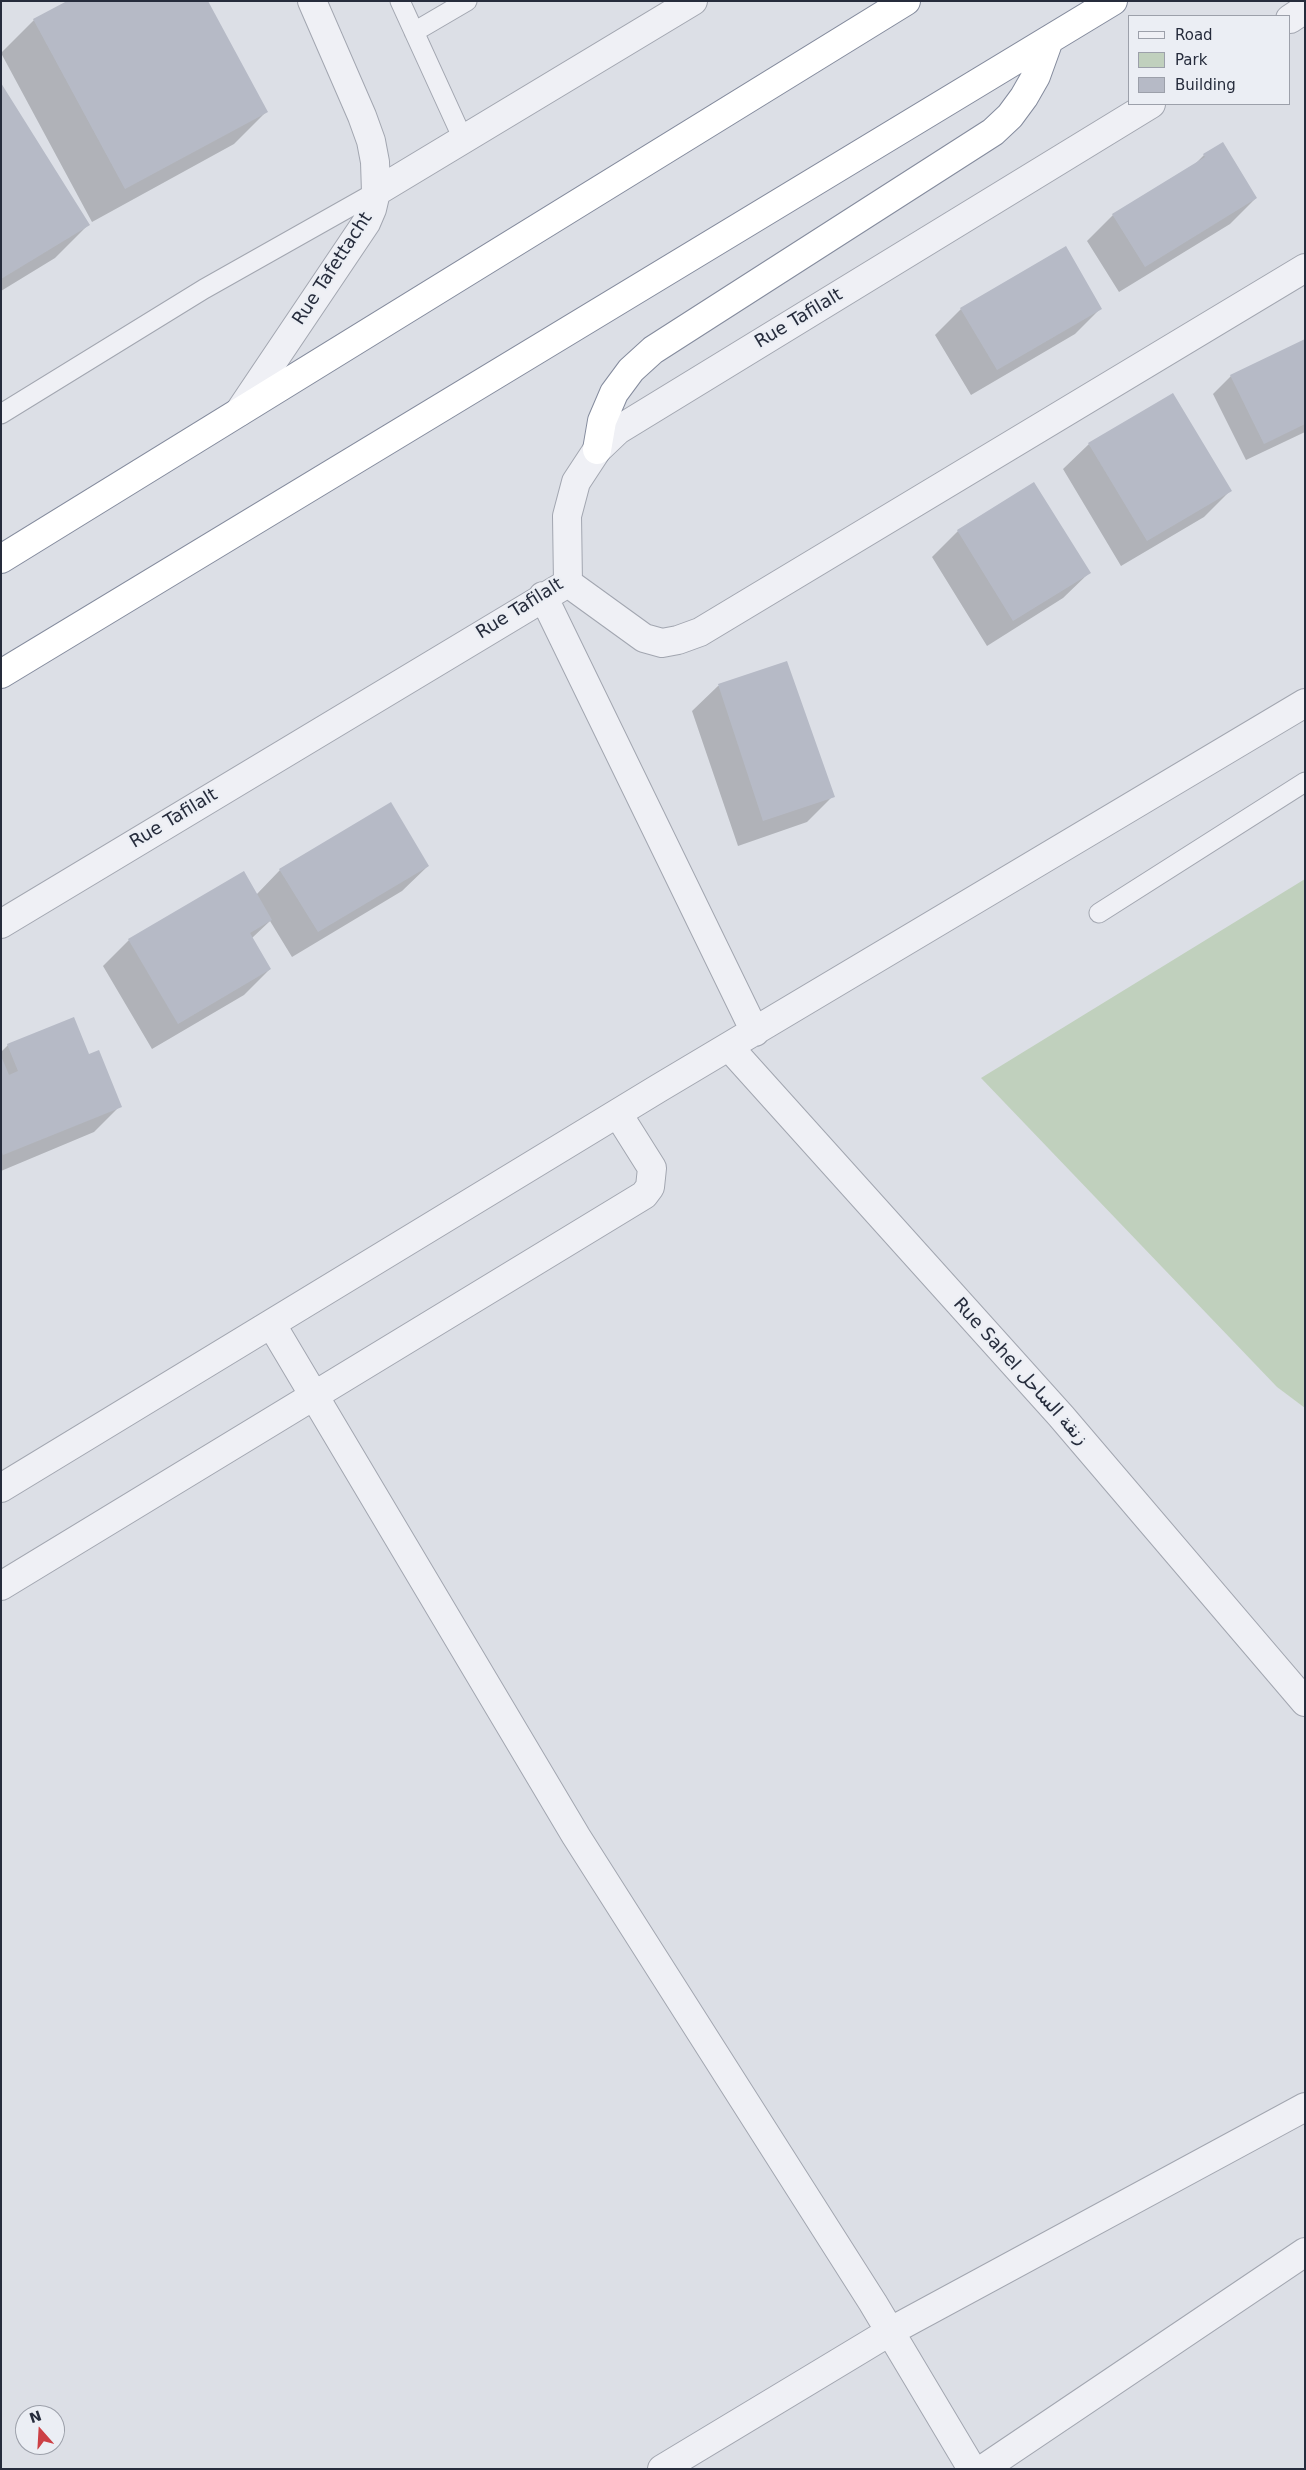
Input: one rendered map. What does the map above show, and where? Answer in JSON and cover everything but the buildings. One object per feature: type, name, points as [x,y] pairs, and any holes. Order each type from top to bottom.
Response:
[{"type":"highway","points":[[1,559],[906,1]]},
{"type":"highway","points":[[1,674],[1113,1]]},
{"type":"highway","points":[[597,450],[602,421],[614,393],[631,370],[653,350],[993,132],[1010,116],[1024,97],[1036,76],[1049,40]]},
{"type":"street","name":"Rue Tafettacht","points":[[239,412],[366,223],[376,192],[375,162],[371,141],[312,1]]},
{"type":"street","points":[[376,192],[694,1]]},
{"type":"street","points":[[1291,18],[1305,10]]},
{"type":"street","name":"Rue Tafilalt","points":[[1,924],[543,596],[568,583],[567,516],[576,482],[597,450],[618,430],[1149,105]]},
{"type":"street","points":[[568,583],[644,638],[662,643],[678,640],[700,632],[1305,268]]},
{"type":"street","points":[[543,596],[755,1032]]},
{"type":"street","points":[[1,1488],[729,1047],[1305,703]]},
{"type":"street","name":"Rue Sahel زنقة الساحل","points":[[729,1047],[1061,1416],[1305,1702]]},
{"type":"street","points":[[1,1586],[315,1397],[644,1195],[650,1187],[652,1168],[618,1114]]},
{"type":"street","points":[[272,1325],[576,1836],[891,2331],[972,2469]]},
{"type":"street","points":[[662,2469],[891,2331],[1305,2107]]},
{"type":"street","points":[[983,2469],[1305,2252]]},
{"type":"lane","points":[[400,1],[463,139]]},
{"type":"lane","points":[[414,32],[468,1]]},
{"type":"lane","points":[[1,414],[204,289],[376,192]]},
{"type":"lane","points":[[1099,913],[1305,782]]},
{"type":"green space","points":[[1305,879],[1305,1408],[1277,1387],[981,1078]]}]
